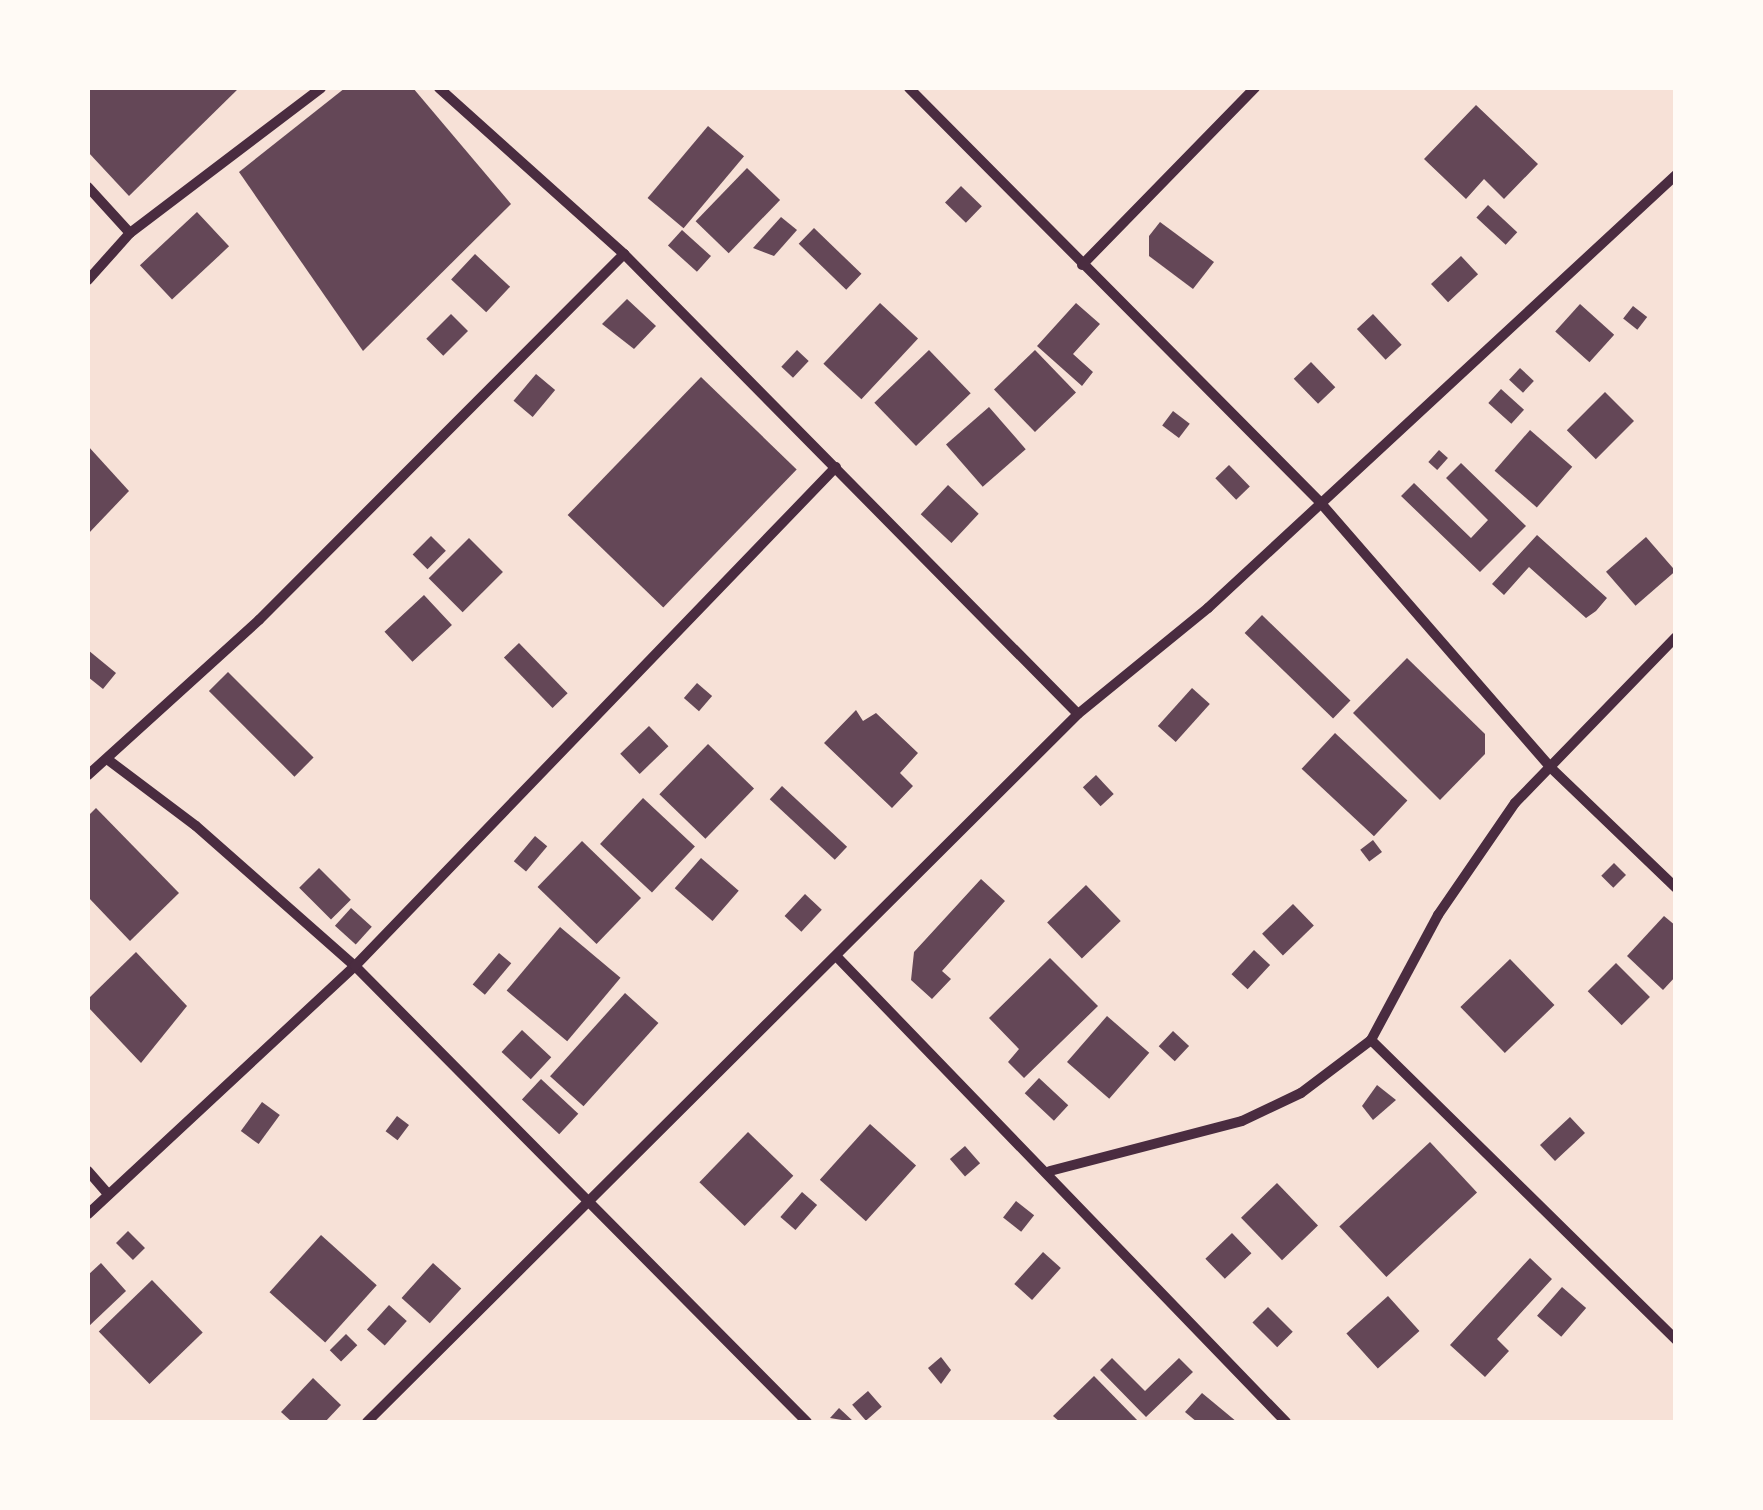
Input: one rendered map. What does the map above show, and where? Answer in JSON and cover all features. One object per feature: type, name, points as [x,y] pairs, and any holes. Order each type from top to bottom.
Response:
[{"type":"street","points":[[88,280],[130,233],[320,88]]},
{"type":"street","points":[[439,88],[624,254],[1078,714]]},
{"type":"street","points":[[910,88],[1318,500],[1548,766],[1676,888]]},
{"type":"street","points":[[1082,265],[1255,88]]},
{"type":"street","points":[[368,1422],[593,1204],[1078,714],[1208,608],[1318,500],[1676,175]]},
{"type":"street","points":[[88,187],[130,233]]},
{"type":"street","points":[[88,775],[259,620],[624,254]]},
{"type":"street","points":[[88,1214],[356,966],[836,467]]},
{"type":"street","points":[[1050,1171],[1242,1121],[1302,1093],[1371,1040],[1475,858],[1548,766],[1676,637]]},
{"type":"street","points":[[107,759],[196,826],[356,966],[807,1422]]},
{"type":"street","points":[[838,958],[1050,1171],[1286,1422]]},
{"type":"street","points":[[1371,1040],[1676,1340]]},
{"type":"street","points":[[88,1171],[108,1194]]},
{"type":"building","points":[[88,88],[239,88],[129,196],[88,152]]},
{"type":"building","points":[[345,88],[413,88],[511,204],[363,351],[239,172]]},
{"type":"building","points":[[1476,105],[1538,164],[1504,199],[1484,179],[1466,199],[1424,159]]},
{"type":"building","points":[[708,126],[744,156],[684,228],[648,198]]},
{"type":"building","points":[[747,168],[780,200],[729,253],[696,221]]},
{"type":"building","points":[[961,186],[982,206],[966,223],[945,203]]},
{"type":"building","points":[[1488,205],[1517,232],[1506,245],[1476,217]]},
{"type":"building","points":[[197,212],[229,246],[172,300],[140,265]]},
{"type":"building","points":[[781,217],[797,230],[774,256],[753,248]]},
{"type":"building","points":[[1160,222],[1214,262],[1193,289],[1149,256],[1149,236]]},
{"type":"building","points":[[814,228],[861,274],[846,290],[799,244]]},
{"type":"building","points":[[682,230],[711,256],[697,272],[668,246]]},
{"type":"building","points":[[475,254],[510,287],[486,312],[451,280]]},
{"type":"building","points":[[1461,256],[1478,274],[1448,302],[1431,284]]},
{"type":"building","points":[[627,299],[656,326],[634,349],[602,324]]},
{"type":"building","points":[[880,303],[918,338],[861,399],[823,364]]},
{"type":"building","points":[[1076,303],[1100,324],[1073,354],[1093,372],[1082,386],[1037,346]]},
{"type":"building","points":[[1580,304],[1614,335],[1589,362],[1555,331]]},
{"type":"building","points":[[1633,306],[1647,317],[1637,330],[1623,319]]},
{"type":"building","points":[[451,314],[468,331],[443,356],[426,339]]},
{"type":"building","points":[[1373,314],[1402,345],[1386,360],[1357,329]]},
{"type":"building","points":[[797,350],[809,361],[793,378],[781,367]]},
{"type":"building","points":[[929,350],[971,393],[916,446],[874,403]]},
{"type":"building","points":[[1035,350],[1076,392],[1035,432],[994,390]]},
{"type":"building","points":[[1311,362],[1335,387],[1318,404],[1294,379]]},
{"type":"building","points":[[1520,368],[1534,381],[1523,393],[1509,380]]},
{"type":"building","points":[[536,374],[555,390],[533,417],[514,401]]},
{"type":"building","points":[[701,377],[797,469],[663,608],[568,515]]},
{"type":"building","points":[[1501,389],[1524,410],[1511,424],[1488,403]]},
{"type":"building","points":[[1605,392],[1634,421],[1596,459],[1567,430]]},
{"type":"building","points":[[989,407],[1026,449],[983,487],[946,444]]},
{"type":"building","points":[[1173,411],[1190,424],[1179,438],[1162,425]]},
{"type":"building","points":[[1530,430],[1572,467],[1537,507],[1495,471]]},
{"type":"building","points":[[88,446],[129,491],[88,534]]},
{"type":"building","points":[[1439,450],[1448,458],[1437,470],[1428,462]]},
{"type":"building","points":[[1461,463],[1526,526],[1480,572],[1401,496],[1414,483],[1471,538],[1488,520],[1446,478]]},
{"type":"building","points":[[1229,465],[1250,487],[1236,500],[1215,478]]},
{"type":"building","points":[[948,485],[979,514],[951,543],[921,514]]},
{"type":"building","points":[[1537,535],[1607,598],[1586,618],[1529,567],[1504,595],[1492,584]]},
{"type":"building","points":[[431,536],[446,551],[427,569],[413,554]]},
{"type":"building","points":[[1646,537],[1676,571],[1636,606],[1606,572]]},
{"type":"building","points":[[469,538],[503,572],[463,612],[429,578]]},
{"type":"building","points":[[424,595],[452,625],[412,662],[385,632]]},
{"type":"building","points":[[1262,615],[1350,700],[1333,718],[1245,633]]},
{"type":"building","points":[[519,643],[568,693],[553,708],[504,658]]},
{"type":"building","points":[[88,650],[116,673],[103,689],[88,677]]},
{"type":"building","points":[[1407,658],[1485,734],[1485,754],[1440,800],[1353,713]]},
{"type":"building","points":[[228,672],[314,758],[294,777],[209,691]]},
{"type":"building","points":[[697,683],[712,696],[699,711],[684,698]]},
{"type":"building","points":[[1192,688],[1210,704],[1176,742],[1158,726]]},
{"type":"building","points":[[856,710],[863,721],[876,713],[918,753],[900,773],[913,786],[892,808],[824,743]]},
{"type":"building","points":[[649,726],[668,746],[640,774],[620,754]]},
{"type":"building","points":[[1335,733],[1407,801],[1374,836],[1302,769]]},
{"type":"building","points":[[708,744],[754,788],[705,839],[659,794]]},
{"type":"building","points":[[1096,775],[1114,794],[1101,806],[1083,787]]},
{"type":"building","points":[[782,786],[847,847],[835,860],[770,799]]},
{"type":"building","points":[[643,798],[695,846],[652,892],[600,844]]},
{"type":"building","points":[[96,808],[179,893],[130,941],[88,897],[88,816]]},
{"type":"building","points":[[535,836],[547,846],[526,872],[514,861]]},
{"type":"building","points":[[1373,840],[1382,852],[1369,862],[1360,850]]},
{"type":"building","points":[[582,841],[641,898],[597,944],[538,887]]},
{"type":"building","points":[[701,858],[739,891],[712,921],[675,888]]},
{"type":"building","points":[[1614,863],[1626,875],[1613,888],[1601,876]]},
{"type":"building","points":[[319,868],[351,900],[331,920],[299,888]]},
{"type":"building","points":[[981,879],[1005,901],[942,971],[951,979],[932,999],[911,980],[914,952]]},
{"type":"building","points":[[1086,885],[1121,921],[1082,958],[1047,923]]},
{"type":"building","points":[[805,894],[822,910],[801,932],[785,916]]},
{"type":"building","points":[[1293,904],[1314,926],[1283,955],[1262,934]]},
{"type":"building","points":[[351,908],[372,927],[356,945],[335,926]]},
{"type":"building","points":[[1664,916],[1676,926],[1676,976],[1663,990],[1627,956]]},
{"type":"building","points":[[560,927],[621,978],[567,1041],[507,991]]},
{"type":"building","points":[[1254,950],[1270,965],[1248,989],[1231,974]]},
{"type":"building","points":[[136,952],[187,1006],[141,1063],[88,1007],[88,999]]},
{"type":"building","points":[[499,953],[511,963],[485,995],[473,984]]},
{"type":"building","points":[[1050,958],[1098,1006],[1024,1078],[1008,1062],[1019,1049],[989,1018]]},
{"type":"building","points":[[1510,959],[1554,1005],[1505,1053],[1460,1007]]},
{"type":"building","points":[[1616,963],[1650,997],[1622,1025],[1588,991]]},
{"type":"building","points":[[625,993],[658,1023],[583,1106],[550,1076]]},
{"type":"building","points":[[1107,1016],[1149,1053],[1109,1099],[1067,1062]]},
{"type":"building","points":[[522,1030],[551,1057],[531,1079],[502,1052]]},
{"type":"building","points":[[1173,1031],[1189,1046],[1175,1061],[1159,1046]]},
{"type":"building","points":[[1039,1078],[1068,1105],[1054,1121],[1025,1093]]},
{"type":"building","points":[[541,1079],[578,1114],[559,1134],[522,1099]]},
{"type":"building","points":[[1377,1085],[1396,1100],[1373,1120],[1362,1106]]},
{"type":"building","points":[[262,1102],[280,1115],[259,1144],[241,1131]]},
{"type":"building","points":[[397,1116],[409,1125],[398,1140],[386,1131]]},
{"type":"building","points":[[1570,1117],[1585,1133],[1555,1161],[1540,1145]]},
{"type":"building","points":[[870,1124],[916,1165],[866,1221],[820,1180]]},
{"type":"building","points":[[748,1132],[793,1176],[745,1226],[699,1182]]},
{"type":"building","points":[[1430,1142],[1477,1192],[1386,1277],[1339,1227]]},
{"type":"building","points":[[965,1146],[980,1163],[965,1176],[950,1159]]},
{"type":"building","points":[[1277,1183],[1318,1225],[1282,1260],[1241,1218]]},
{"type":"building","points":[[802,1192],[817,1205],[795,1230],[780,1217]]},
{"type":"building","points":[[1016,1201],[1034,1215],[1021,1232],[1003,1218]]},
{"type":"building","points":[[128,1231],[145,1248],[133,1260],[116,1243]]},
{"type":"building","points":[[1232,1233],[1251,1253],[1225,1279],[1205,1259]]},
{"type":"building","points":[[321,1235],[377,1285],[325,1342],[269,1292]]},
{"type":"building","points":[[1043,1252],[1061,1268],[1032,1300],[1014,1284]]},
{"type":"building","points":[[1530,1258],[1552,1279],[1497,1339],[1509,1351],[1485,1377],[1450,1345]]},
{"type":"building","points":[[101,1263],[126,1291],[88,1327],[88,1275]]},
{"type":"building","points":[[433,1263],[461,1288],[430,1323],[402,1298]]},
{"type":"building","points":[[152,1280],[203,1333],[149,1384],[99,1331]]},
{"type":"building","points":[[1562,1287],[1586,1308],[1561,1337],[1537,1316]]},
{"type":"building","points":[[1388,1296],[1419,1331],[1378,1368],[1346,1333]]},
{"type":"building","points":[[389,1305],[407,1321],[385,1346],[367,1330]]},
{"type":"building","points":[[1268,1307],[1293,1332],[1277,1347],[1252,1323]]},
{"type":"building","points":[[346,1334],[357,1345],[341,1362],[330,1350]]},
{"type":"building","points":[[941,1357],[951,1370],[941,1384],[928,1368]]},
{"type":"building","points":[[1112,1358],[1145,1391],[1179,1358],[1193,1372],[1146,1417],[1100,1370]]},
{"type":"building","points":[[1094,1376],[1139,1422],[1060,1422],[1053,1416]]},
{"type":"building","points":[[313,1378],[341,1405],[325,1422],[292,1422],[281,1412]]},
{"type":"building","points":[[868,1391],[882,1407],[866,1421],[852,1405]]},
{"type":"building","points":[[1202,1393],[1237,1422],[1197,1422],[1185,1412]]},
{"type":"building","points":[[839,1408],[854,1422],[830,1418]]}]
